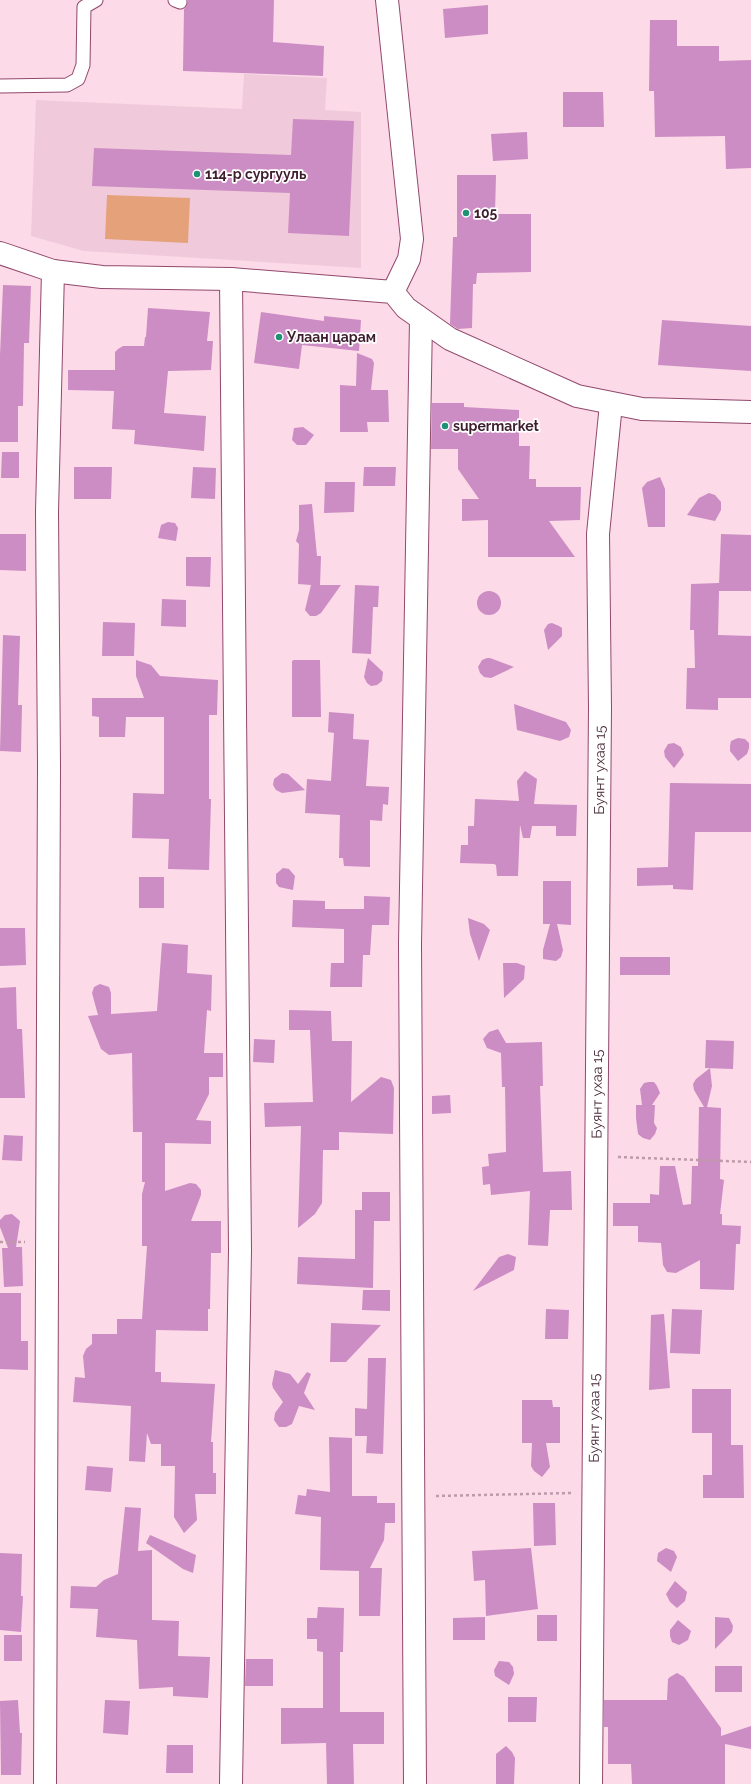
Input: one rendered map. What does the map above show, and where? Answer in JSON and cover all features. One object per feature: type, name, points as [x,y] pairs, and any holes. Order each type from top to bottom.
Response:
[{"type":"street","points":[[387,0],[412,238],[409,259],[393,292]]},
{"type":"street","points":[[0,253],[53,271],[102,277],[231,279],[393,292],[406,308],[450,339],[577,396],[642,409],[751,412]]},
{"type":"street","points":[[45,1784],[49,782],[47,512],[53,271]]},
{"type":"street","points":[[231,279],[240,1250],[231,1784]]},
{"type":"street","points":[[415,1784],[410,944],[421,320]]},
{"type":"street","name":"Буянт ухаа 15","points":[[591,1784],[600,716],[598,534],[611,404]]},
{"type":"lane","points":[[0,86],[67,85],[78,79],[83,65],[84,3],[96,0]]},
{"type":"path","points":[[596,1157],[670,1158],[751,1162]]},
{"type":"path","points":[[414,1496],[593,1492]]},
{"type":"shaded area","name":"114-р сургууль","points":[[244,74],[327,78],[325,110],[361,112],[361,268],[84,251],[31,236],[36,100],[242,109]]},
{"type":"shaded area","points":[[107,195],[190,198],[188,243],[105,239]]},
{"type":"building","points":[[188,0],[274,0],[273,42],[324,46],[323,76],[183,71],[184,9]]},
{"type":"building","points":[[488,5],[488,34],[445,38],[443,9]]},
{"type":"building","points":[[650,20],[677,20],[677,46],[719,46],[719,61],[751,60],[751,168],[726,169],[725,136],[655,137],[654,91],[649,91]]},
{"type":"building","points":[[563,92],[603,92],[604,127],[563,127]]},
{"type":"building","points":[[293,119],[354,121],[349,236],[288,233],[290,193],[92,186],[94,148],[291,155]]},
{"type":"building","points":[[527,132],[528,159],[493,161],[491,134]]},
{"type":"building","points":[[457,175],[496,175],[495,214],[531,214],[531,272],[477,273],[476,284],[473,284],[472,328],[458,329],[450,324],[453,237],[457,237]]},
{"type":"building","points":[[3,285],[31,286],[29,343],[24,343],[23,406],[18,406],[18,442],[0,442],[0,355]]},
{"type":"building","points":[[148,308],[210,312],[207,341],[213,341],[211,370],[168,371],[164,413],[206,416],[204,451],[134,444],[135,430],[112,429],[114,391],[68,390],[68,370],[115,370],[115,352],[118,349],[123,346],[144,346]]},
{"type":"building","points":[[261,312],[324,321],[324,316],[361,320],[359,351],[302,345],[299,369],[254,363]]},
{"type":"building","points":[[662,320],[751,326],[751,371],[658,365]]},
{"type":"building","points":[[357,353],[372,359],[374,363],[371,390],[388,390],[389,422],[367,422],[368,432],[340,432],[340,385],[356,386]]},
{"type":"building","points":[[432,403],[464,403],[464,407],[519,410],[519,446],[530,446],[529,479],[536,479],[536,487],[581,487],[580,520],[549,521],[575,557],[488,557],[488,520],[462,521],[462,499],[479,499],[458,469],[458,449],[431,449]]},
{"type":"building","points":[[303,427],[314,435],[306,445],[297,445],[292,440],[294,428]]},
{"type":"building","points":[[2,452],[19,452],[19,478],[1,478]]},
{"type":"building","points":[[74,467],[112,467],[111,499],[74,499]]},
{"type":"building","points":[[193,467],[216,468],[215,499],[191,498]]},
{"type":"building","points":[[364,467],[396,467],[395,486],[363,486]]},
{"type":"building","points":[[660,477],[665,489],[665,527],[648,527],[642,488],[647,482]]},
{"type":"building","points":[[325,482],[355,482],[354,512],[324,513]]},
{"type":"building","points":[[709,493],[715,495],[721,502],[721,510],[715,521],[687,515],[699,498]]},
{"type":"building","points":[[312,504],[317,556],[321,556],[320,585],[341,585],[321,613],[316,616],[310,616],[305,610],[311,585],[298,584],[299,544],[296,541],[299,530],[299,505]]},
{"type":"building","points":[[168,522],[175,523],[178,528],[176,541],[158,538],[161,525]]},
{"type":"building","points":[[0,534],[26,534],[26,571],[0,570]]},
{"type":"building","points":[[721,534],[751,535],[751,591],[719,591],[718,635],[751,636],[751,698],[718,698],[718,710],[686,709],[687,668],[695,668],[694,630],[690,630],[691,584],[719,583],[719,585]]},
{"type":"building","points":[[186,557],[211,557],[210,587],[186,586]]},
{"type":"building","points":[[355,585],[379,586],[378,607],[373,607],[371,654],[352,653]]},
{"type":"building","points":[[489,591],[498,594],[501,603],[498,612],[489,615],[480,612],[477,603],[480,594]]},
{"type":"building","points":[[162,599],[186,600],[186,627],[161,626]]},
{"type":"building","points":[[103,622],[135,623],[134,656],[102,656]]},
{"type":"building","points":[[552,623],[562,628],[562,636],[548,650],[544,630],[548,624]]},
{"type":"building","points":[[3,635],[20,636],[18,705],[22,705],[21,752],[0,751]]},
{"type":"building","points":[[368,658],[383,672],[382,681],[377,685],[371,686],[367,683],[364,677]]},
{"type":"building","points":[[487,658],[514,667],[491,678],[484,677],[480,673],[478,667],[482,660]]},
{"type":"building","points":[[136,660],[151,665],[160,676],[218,680],[217,715],[209,715],[209,799],[211,799],[209,870],[168,869],[169,839],[132,838],[133,793],[164,794],[164,717],[126,717],[125,737],[99,737],[99,717],[92,716],[92,698],[144,698],[136,676]]},
{"type":"building","points":[[320,660],[321,717],[292,717],[292,661]]},
{"type":"building","points":[[514,704],[566,722],[571,730],[569,737],[560,741],[517,730]]},
{"type":"building","points":[[329,712],[354,714],[353,739],[369,740],[366,786],[389,787],[388,805],[383,804],[382,821],[370,820],[370,867],[344,866],[343,858],[339,858],[340,815],[305,813],[307,779],[331,781],[334,733],[328,732]]},
{"type":"building","points":[[738,738],[745,739],[749,743],[749,748],[747,754],[738,761],[730,751],[730,746],[731,741]]},
{"type":"building","points":[[674,743],[681,747],[684,755],[674,768],[665,757],[664,751],[668,744]]},
{"type":"building","points":[[525,771],[537,779],[534,804],[577,805],[576,836],[556,836],[556,826],[532,826],[530,838],[523,838],[520,825],[518,876],[497,876],[496,865],[494,864],[460,863],[461,845],[468,845],[468,826],[474,826],[475,799],[519,801],[517,781]]},
{"type":"building","points":[[282,773],[288,774],[305,790],[282,793],[276,790],[273,785],[274,779]]},
{"type":"building","points":[[670,783],[751,784],[751,832],[695,832],[693,890],[673,889],[673,885],[637,886],[637,868],[668,867]]},
{"type":"building","points":[[283,868],[289,869],[295,876],[293,890],[279,887],[276,883],[276,874]]},
{"type":"building","points":[[139,877],[164,877],[164,908],[139,908]]},
{"type":"building","points":[[543,881],[571,881],[571,925],[557,924],[563,950],[561,957],[556,961],[543,959],[543,950],[550,924],[543,924]]},
{"type":"building","points":[[364,896],[390,897],[389,925],[372,925],[370,955],[363,955],[362,987],[330,987],[331,963],[344,963],[344,929],[292,927],[293,900],[325,901],[325,909],[364,909]]},
{"type":"building","points":[[468,918],[484,924],[490,930],[479,961],[470,934]]},
{"type":"building","points":[[0,928],[25,928],[26,965],[0,966]]},
{"type":"building","points":[[162,943],[188,945],[187,973],[212,975],[211,1011],[207,1010],[204,1053],[223,1053],[223,1077],[209,1077],[209,1094],[196,1120],[211,1121],[211,1144],[165,1143],[165,1191],[190,1183],[196,1184],[201,1190],[201,1195],[191,1221],[221,1221],[221,1253],[211,1253],[208,1331],[156,1330],[155,1372],[161,1372],[161,1382],[215,1384],[211,1442],[213,1442],[213,1473],[216,1473],[216,1494],[195,1494],[197,1520],[184,1533],[174,1517],[175,1466],[161,1466],[161,1444],[151,1444],[147,1433],[145,1462],[129,1461],[131,1406],[73,1402],[75,1377],[85,1378],[83,1356],[86,1349],[92,1344],[92,1334],[117,1334],[117,1319],[142,1319],[147,1246],[142,1246],[142,1194],[145,1182],[142,1182],[142,1132],[133,1132],[132,1053],[109,1055],[101,1049],[88,1016],[98,1015],[92,993],[94,987],[100,984],[109,987],[111,993],[111,1014],[157,1011]]},
{"type":"building","points":[[620,957],[670,957],[670,975],[620,975]]},
{"type":"building","points":[[503,963],[517,963],[525,966],[524,979],[504,998]]},
{"type":"building","points":[[16,987],[17,1029],[22,1029],[25,1098],[0,1098],[0,988]]},
{"type":"building","points":[[289,1010],[331,1011],[332,1041],[352,1041],[351,1102],[381,1077],[391,1080],[394,1088],[393,1134],[339,1132],[339,1150],[323,1150],[322,1203],[315,1214],[298,1228],[301,1126],[265,1127],[264,1103],[313,1102],[310,1030],[289,1030]]},
{"type":"building","points":[[498,1029],[506,1043],[542,1042],[543,1086],[540,1086],[543,1172],[571,1171],[572,1210],[550,1210],[548,1246],[528,1245],[530,1191],[491,1195],[490,1184],[483,1185],[482,1167],[489,1166],[488,1154],[506,1152],[505,1087],[502,1087],[501,1053],[487,1048],[483,1039],[489,1032]]},
{"type":"building","points":[[254,1039],[275,1040],[274,1063],[253,1062]]},
{"type":"building","points":[[706,1040],[734,1041],[733,1069],[705,1068]]},
{"type":"building","points":[[710,1068],[712,1086],[707,1107],[721,1108],[720,1179],[724,1180],[720,1214],[722,1214],[722,1225],[741,1226],[740,1244],[736,1244],[734,1290],[700,1289],[700,1260],[676,1273],[667,1272],[663,1265],[661,1243],[638,1242],[638,1226],[613,1226],[613,1203],[650,1203],[650,1194],[659,1195],[660,1166],[675,1166],[683,1205],[691,1204],[692,1166],[698,1166],[699,1107],[704,1107],[694,1090],[693,1084],[696,1079]]},
{"type":"building","points":[[654,1082],[660,1093],[652,1105],[655,1105],[654,1123],[657,1128],[655,1134],[650,1140],[643,1138],[638,1134],[636,1118],[636,1105],[642,1105],[640,1089],[644,1083]]},
{"type":"building","points":[[450,1095],[451,1113],[432,1114],[432,1096]]},
{"type":"building","points":[[4,1135],[23,1136],[22,1161],[2,1160]]},
{"type":"building","points":[[362,1192],[390,1192],[390,1221],[374,1221],[373,1288],[297,1284],[298,1257],[355,1259],[355,1210],[362,1210]]},
{"type":"building","points":[[12,1214],[20,1221],[16,1247],[22,1247],[23,1286],[4,1287],[2,1248],[8,1248],[0,1227],[0,1220],[5,1215]]},
{"type":"building","points":[[508,1254],[516,1257],[514,1270],[473,1291],[499,1257]]},
{"type":"building","points":[[363,1290],[390,1290],[390,1311],[362,1310]]},
{"type":"building","points":[[0,1293],[21,1293],[21,1341],[28,1341],[28,1370],[0,1369]]},
{"type":"building","points":[[546,1309],[569,1310],[568,1339],[545,1339]]},
{"type":"building","points":[[672,1309],[702,1310],[700,1354],[670,1353]]},
{"type":"building","points":[[664,1314],[670,1388],[649,1390],[651,1315]]},
{"type":"building","points":[[331,1323],[381,1325],[346,1362],[330,1362]]},
{"type":"building","points":[[368,1358],[386,1358],[383,1454],[366,1453],[367,1436],[355,1436],[355,1408],[367,1409]]},
{"type":"building","points":[[275,1370],[290,1374],[298,1384],[307,1372],[311,1374],[304,1393],[315,1410],[299,1406],[292,1424],[286,1427],[279,1427],[274,1420],[275,1413],[283,1402],[273,1388],[272,1384]]},
{"type":"building","points":[[692,1389],[731,1389],[731,1445],[743,1445],[744,1498],[703,1498],[703,1475],[712,1475],[712,1433],[692,1433]]},
{"type":"building","points":[[522,1400],[552,1400],[553,1407],[560,1407],[560,1443],[546,1443],[550,1467],[542,1477],[534,1471],[531,1466],[532,1443],[522,1443]]},
{"type":"building","points":[[329,1437],[352,1438],[352,1496],[377,1496],[377,1503],[395,1503],[395,1523],[385,1523],[384,1540],[370,1568],[382,1568],[380,1616],[359,1616],[359,1571],[320,1570],[321,1517],[295,1514],[298,1495],[306,1496],[307,1489],[330,1492]]},
{"type":"building","points":[[87,1466],[113,1468],[111,1492],[85,1490]]},
{"type":"building","points":[[533,1503],[555,1503],[556,1545],[534,1546]]},
{"type":"building","points":[[125,1507],[141,1508],[138,1551],[152,1550],[152,1620],[179,1621],[178,1656],[210,1657],[208,1698],[173,1696],[173,1687],[139,1689],[137,1640],[96,1637],[98,1609],[70,1608],[71,1586],[96,1587],[104,1580],[118,1574]]},
{"type":"building","points":[[150,1535],[196,1555],[193,1573],[183,1569],[146,1543]]},
{"type":"building","points":[[531,1548],[538,1609],[486,1616],[485,1580],[474,1581],[472,1551]]},
{"type":"building","points":[[666,1548],[674,1551],[677,1557],[671,1572],[657,1561],[658,1553]]},
{"type":"building","points":[[0,1553],[22,1554],[21,1596],[23,1596],[21,1632],[0,1630]]},
{"type":"building","points":[[675,1581],[687,1592],[685,1601],[677,1608],[670,1602],[666,1594]]},
{"type":"building","points":[[318,1607],[344,1608],[343,1652],[340,1652],[340,1712],[384,1712],[384,1744],[353,1744],[354,1784],[327,1784],[326,1743],[281,1744],[281,1708],[323,1708],[323,1652],[317,1651],[317,1639],[307,1639],[307,1618],[317,1618]]},
{"type":"building","points":[[537,1615],[557,1615],[557,1641],[537,1641]]},
{"type":"building","points":[[485,1617],[485,1640],[453,1640],[453,1618]]},
{"type":"building","points":[[715,1617],[729,1618],[733,1626],[732,1632],[715,1649]]},
{"type":"building","points":[[678,1620],[691,1631],[688,1640],[679,1645],[672,1642],[670,1636],[670,1630]]},
{"type":"building","points":[[4,1635],[22,1635],[22,1661],[4,1661]]},
{"type":"building","points":[[246,1659],[273,1659],[273,1686],[245,1686]]},
{"type":"building","points":[[499,1661],[509,1662],[513,1667],[514,1674],[509,1685],[495,1676],[494,1670]]},
{"type":"building","points":[[715,1666],[742,1666],[742,1692],[715,1692]]},
{"type":"building","points":[[677,1673],[684,1677],[721,1728],[721,1736],[751,1726],[751,1749],[725,1744],[725,1784],[632,1784],[631,1764],[608,1764],[608,1727],[604,1727],[604,1700],[667,1700],[668,1679]]},
{"type":"building","points":[[508,1697],[537,1697],[536,1722],[508,1722]]},
{"type":"building","points":[[18,1700],[20,1733],[22,1733],[21,1775],[1,1775],[0,1701]]},
{"type":"building","points":[[105,1700],[130,1701],[128,1735],[103,1733]]},
{"type":"building","points":[[167,1745],[193,1745],[193,1773],[166,1773]]},
{"type":"building","points":[[506,1746],[515,1758],[514,1784],[496,1784],[496,1754]]},
{"type":"place","name":"114-р сургууль","points":[[197,174]]},
{"type":"place","name":"105","points":[[466,213]]},
{"type":"place","name":"Улаан царам","points":[[279,337]]},
{"type":"place","name":"supermarket","points":[[445,426]]}]
